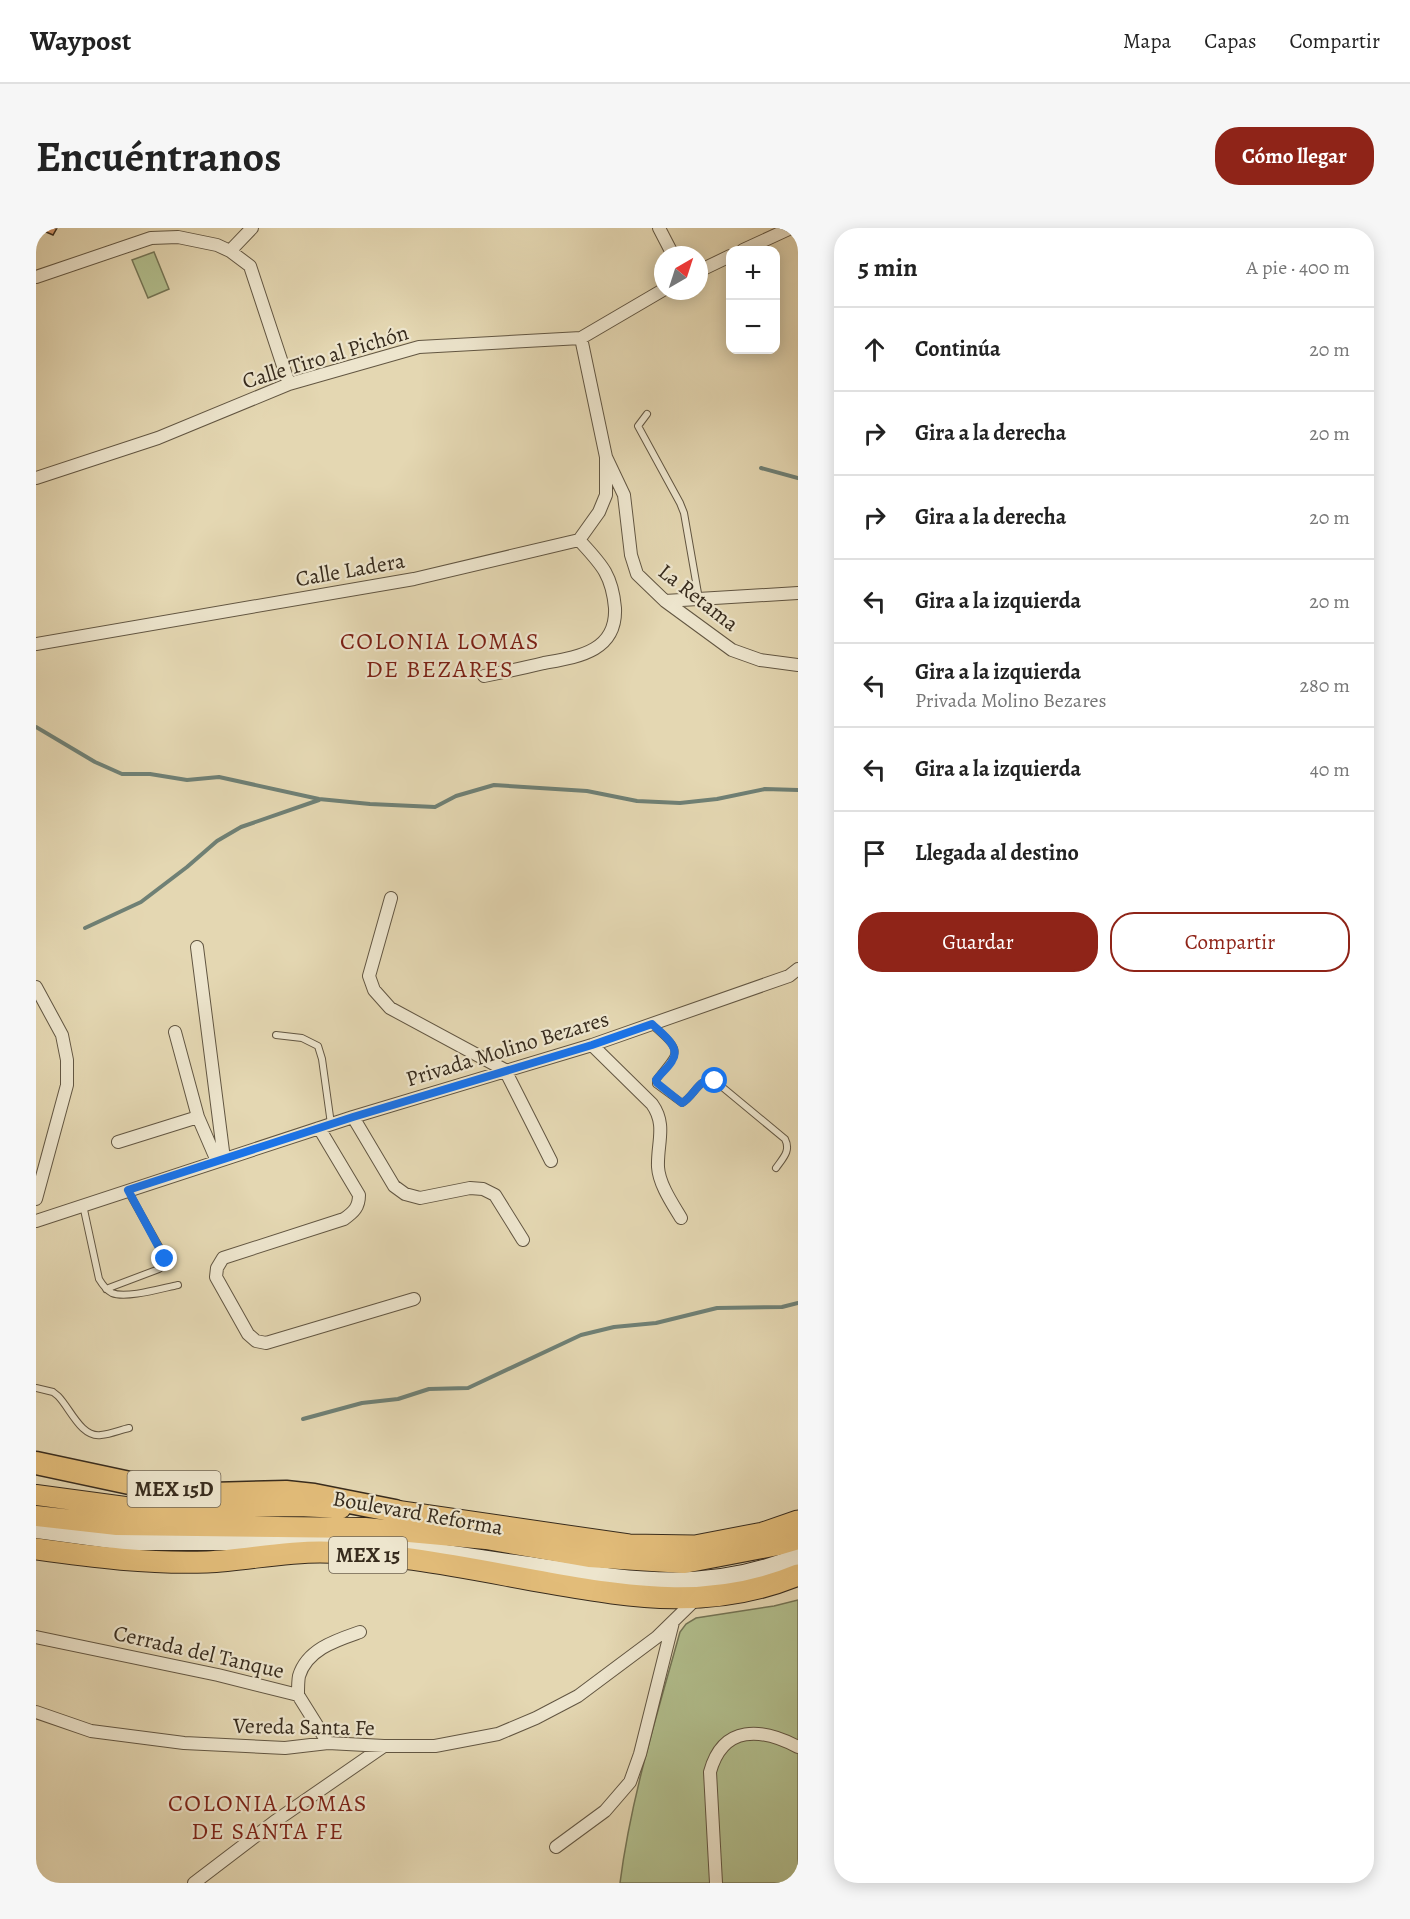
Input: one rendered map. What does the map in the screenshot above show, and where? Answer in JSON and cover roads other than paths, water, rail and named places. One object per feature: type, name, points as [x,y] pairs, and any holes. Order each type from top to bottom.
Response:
[{"type":"highway","name":"Boulevard Reforma","points":[[36,1463],[139,1485],[211,1494],[286,1492],[314,1495],[395,1511],[628,1545],[695,1546],[762,1533],[798,1521]]},
{"type":"highway","name":"MEX 15","points":[[36,1549],[114,1559],[204,1562],[320,1552],[346,1554],[464,1568],[634,1597],[670,1599],[765,1587],[798,1575]]},
{"type":"main road","name":"MEX 15","points":[[36,1495],[140,1509],[299,1506],[395,1511]]},
{"type":"main road","points":[[36,1516],[117,1525],[365,1528],[486,1539],[589,1557],[684,1563],[798,1539]]},
{"type":"main road","points":[[36,1529],[124,1541],[249,1541],[298,1537],[329,1538],[597,1575],[669,1582],[701,1582],[733,1577],[763,1570],[798,1557]]},
{"type":"street","points":[[230,251],[252,228]]},
{"type":"street","points":[[659,228],[668,246]]},
{"type":"street","points":[[752,246],[790,228]]},
{"type":"street","points":[[36,277],[151,238],[191,238],[217,245],[230,251],[250,266],[289,384]]},
{"type":"street","points":[[708,267],[726,258]]},
{"type":"street","name":"Calle Tiro al Pichón","points":[[36,478],[158,438],[289,384],[419,347],[581,338],[654,295]]},
{"type":"street","name":"La Retama","points":[[581,338],[606,457],[624,495],[631,555],[637,574],[665,601],[732,650],[760,660],[798,665]]},
{"type":"street","points":[[484,676],[580,656],[599,646],[612,633],[615,613],[613,589],[602,564],[579,540],[599,512],[606,495],[606,457]]},
{"type":"street","name":"Calle Ladera","points":[[36,644],[414,579],[579,540]]},
{"type":"street","points":[[665,601],[798,593]]},
{"type":"street","points":[[391,898],[369,976],[374,990],[390,1008],[505,1070],[551,1161]]},
{"type":"street","points":[[196,947],[220,1160]]},
{"type":"street","name":"Privada Molino Bezares","points":[[36,1221],[353,1117],[592,1045],[789,976],[798,969]]},
{"type":"street","points":[[36,987],[62,1035],[67,1060],[67,1085],[36,1199]]},
{"type":"street","points":[[174,1032],[198,1117],[220,1160]]},
{"type":"street","points":[[592,1045],[660,1114],[658,1169],[669,1198],[681,1218]]},
{"type":"street","points":[[118,1142],[198,1117]]},
{"type":"street","points":[[353,1117],[394,1186],[405,1194],[420,1198],[470,1188],[483,1189],[495,1195],[523,1240]]},
{"type":"street","points":[[325,1126],[359,1195],[359,1205],[344,1219],[223,1258],[217,1268],[216,1277],[248,1334],[256,1341],[266,1343],[414,1299]]},
{"type":"street","points":[[384,1746],[435,1746],[498,1734],[536,1718],[585,1690],[617,1668],[673,1622],[698,1597]]},
{"type":"street","points":[[556,1847],[605,1811],[630,1782],[640,1754],[673,1622]]},
{"type":"street","points":[[298,1695],[299,1676],[307,1661],[328,1643],[360,1632]]},
{"type":"street","name":"Cerrada del Tanque","points":[[36,1637],[207,1673],[298,1695],[328,1743]]},
{"type":"street","name":"Vereda Santa Fe","points":[[36,1712],[91,1731],[184,1743],[285,1748],[328,1743],[384,1746]]},
{"type":"street","points":[[716,1883],[710,1772],[714,1758],[724,1746],[740,1735],[758,1732],[780,1737],[798,1747]]},
{"type":"street","name":"Vereda Santa Fe","points":[[194,1883],[274,1822],[384,1746]]},
{"type":"lane","points":[[647,414],[638,426],[684,513],[699,599]]},
{"type":"lane","points":[[652,1024],[673,1046],[675,1054],[673,1060],[656,1080],[657,1083],[682,1103],[688,1100],[703,1081],[709,1079],[715,1081],[785,1139],[787,1152],[776,1168]]},
{"type":"lane","points":[[276,1035],[302,1038],[318,1046],[322,1059],[325,1126]]},
{"type":"lane","points":[[106,1289],[164,1265],[165,1259],[128,1190]]},
{"type":"lane","points":[[83,1205],[99,1279],[106,1289],[114,1294],[129,1294],[178,1285]]},
{"type":"lane","points":[[36,1388],[58,1396],[82,1426],[93,1435],[100,1436],[129,1428]]},
{"type":"waterway","points":[[761,468],[798,478]]},
{"type":"waterway","points":[[36,727],[95,762],[122,774],[150,774],[187,780],[219,777],[319,799],[370,804],[435,807],[456,796],[494,785],[587,791],[637,801],[680,803],[717,799],[765,789],[798,790]]},
{"type":"waterway","points":[[85,928],[141,902],[217,841],[241,827],[319,800]]},
{"type":"waterway","points":[[303,1419],[362,1403],[398,1399],[429,1389],[468,1388],[581,1335],[614,1327],[656,1323],[717,1308],[782,1307],[798,1303]]},
{"type":"district","name":"COLONIA LOMAS DE BEZARES","points":[[440,655]]},
{"type":"district","name":"COLONIA LOMAS DE SANTA FE","points":[[268,1817]]}]
